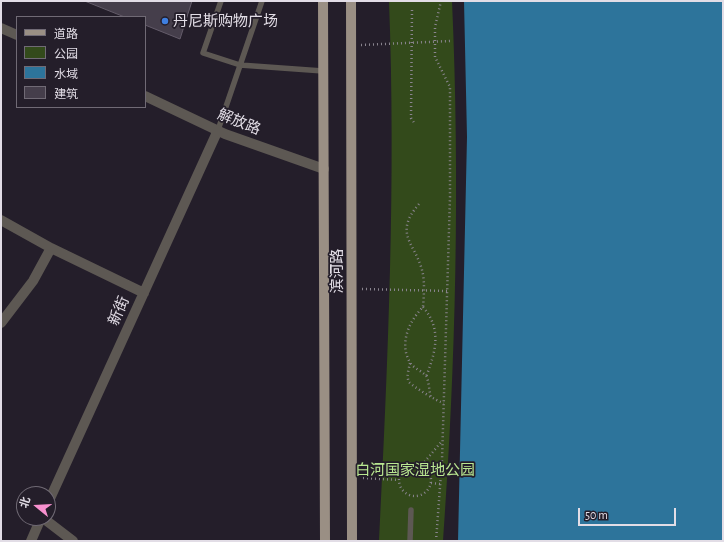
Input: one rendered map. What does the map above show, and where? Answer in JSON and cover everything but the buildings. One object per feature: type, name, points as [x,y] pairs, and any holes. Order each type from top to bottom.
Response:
[{"type":"main road","name":"滨河路","points":[[323,1],[325,541]]},
{"type":"main road","name":"滨河路","points":[[351,1],[352,541]]},
{"type":"street","points":[[1,28],[16,35]]},
{"type":"street","name":"解放路","points":[[146,96],[218,130],[324,169]]},
{"type":"street","name":"新街","points":[[56,486],[218,130]]},
{"type":"street","points":[[1,220],[51,248],[144,293]]},
{"type":"street","points":[[1,323],[33,281],[51,248]]},
{"type":"street","points":[[31,541],[38,526]]},
{"type":"street","points":[[53,526],[73,541]]},
{"type":"lane","points":[[221,1],[203,53],[240,66],[323,71]]},
{"type":"lane","points":[[218,130],[262,1]]},
{"type":"lane","points":[[410,510],[410,541]]},
{"type":"path","points":[[436,541],[444,404],[450,197],[450,87],[435,57],[435,27],[441,1]]},
{"type":"path","points":[[412,10],[411,118],[415,124]]},
{"type":"path","points":[[351,45],[450,41]]},
{"type":"path","points":[[419,204],[409,218],[407,239],[422,270],[424,290],[423,307],[412,320],[405,342],[410,363],[426,377]]},
{"type":"path","points":[[352,289],[447,291]]},
{"type":"path","points":[[423,307],[433,320],[435,330],[434,352],[426,377],[431,398]]},
{"type":"path","points":[[410,363],[408,376],[409,382],[431,398],[444,404]]},
{"type":"path","points":[[422,465],[442,440]]},
{"type":"path","points":[[417,464],[422,465],[429,472],[431,483],[429,488],[422,495],[412,496],[402,490],[398,480],[402,470],[406,466],[417,464]]},
{"type":"path","points":[[353,477],[398,480]]},
{"type":"path","points":[[431,483],[440,484]]},
{"type":"green space","name":"白河国家湿地公园","points":[[389,1],[452,1],[456,136],[454,339],[443,541],[379,541],[390,271],[392,136]]},
{"type":"water","points":[[464,1],[723,1],[723,541],[458,541],[467,137]]},
{"type":"place","name":"丹尼斯购物广场","points":[[165,21]]}]
